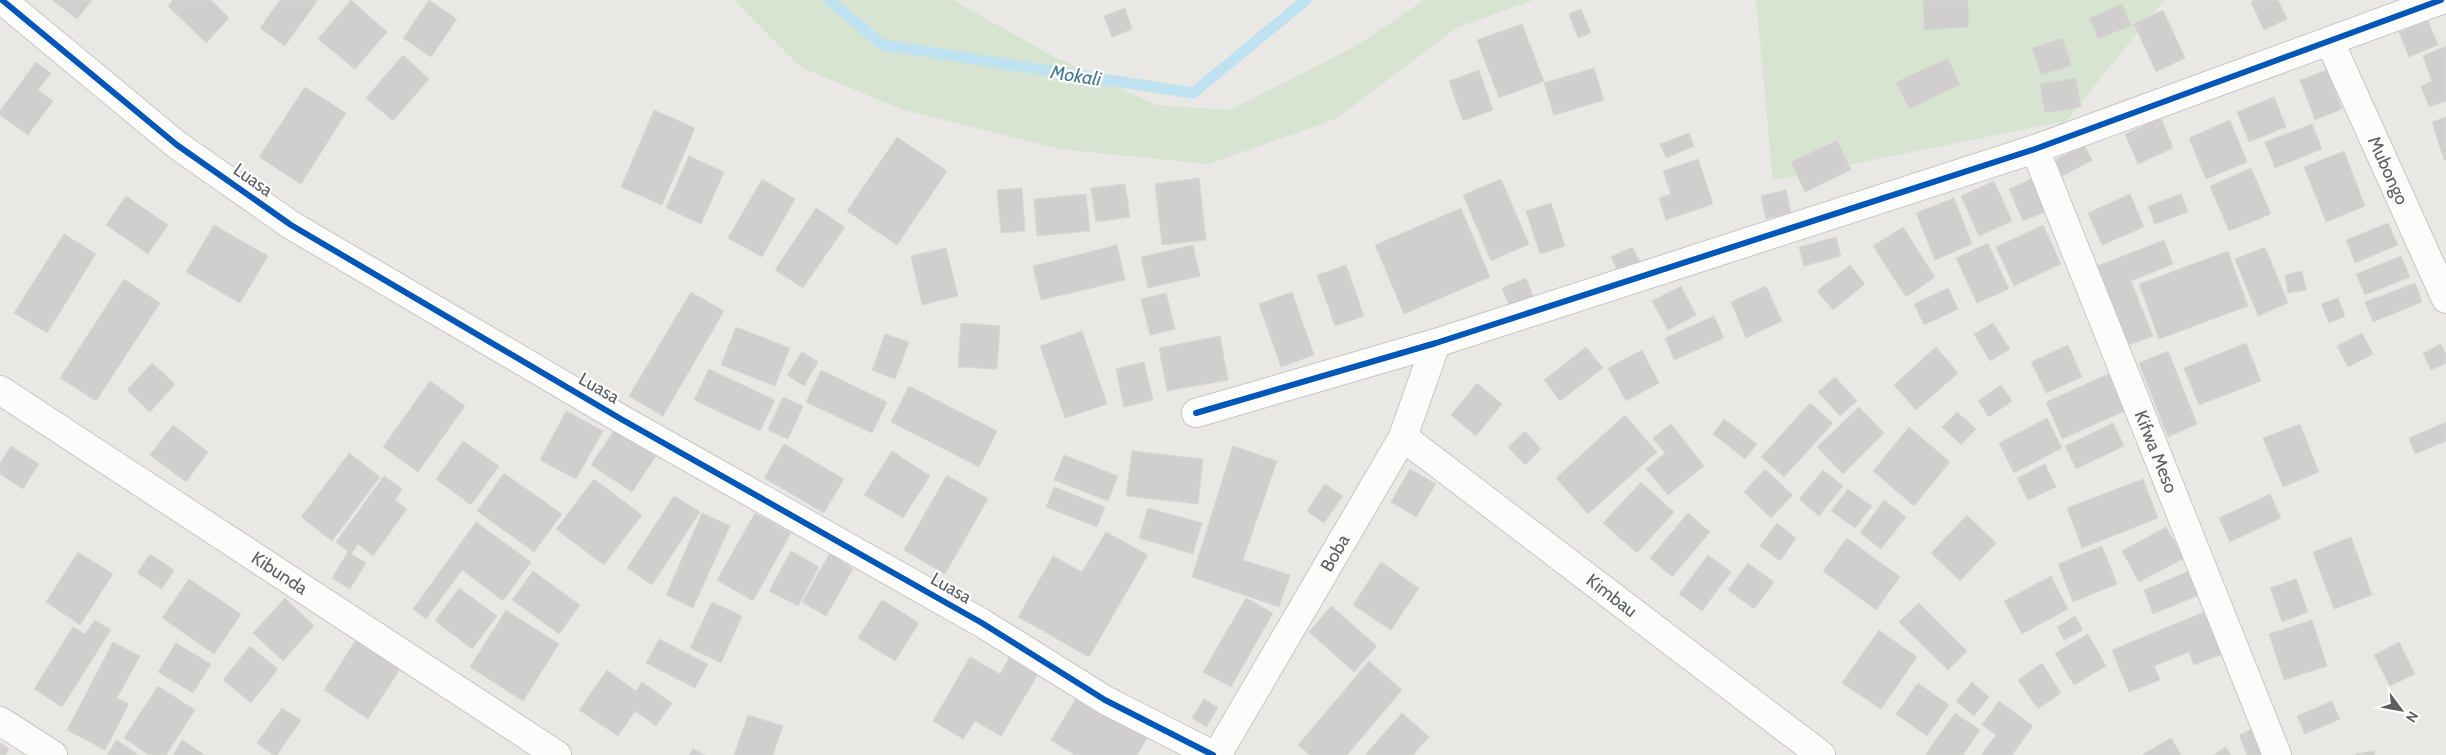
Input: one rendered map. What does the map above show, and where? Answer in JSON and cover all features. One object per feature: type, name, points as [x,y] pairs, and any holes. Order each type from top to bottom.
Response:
[{"type":"street","name":"Luasa","points":[[2,0],[177,145],[291,225],[621,419],[982,623],[1105,700],[1215,755]]},
{"type":"street","points":[[1196,413],[1436,343],[2035,149],[2441,0]]},
{"type":"street","name":"Mubongo","points":[[2330,42],[2446,299]]},
{"type":"street","name":"Kifwa Meso","points":[[2035,149],[2277,755]]},
{"type":"street","name":"Boba","points":[[1215,755],[1403,438],[1436,343]]},
{"type":"street","name":"Kibunda","points":[[0,390],[558,755]]},
{"type":"street","name":"Kimbau","points":[[1403,438],[1821,755]]},
{"type":"street","points":[[0,721],[53,755]]},
{"type":"green space","points":[[734,0],[953,0],[1053,56],[1156,105],[1230,110],[1354,47],[1424,0],[1534,0],[1458,27],[1336,119],[1208,164],[1059,149],[901,109],[800,67]]},
{"type":"green space","points":[[1756,0],[2164,0],[2066,121],[1773,180]]},
{"type":"building","points":[[52,0],[92,0],[77,19]]},
{"type":"building","points":[[173,0],[211,0],[229,18],[206,43],[168,6]]},
{"type":"building","points":[[280,0],[318,0],[285,46],[260,28]]},
{"type":"building","points":[[351,0],[387,32],[355,69],[318,39]]},
{"type":"building","points":[[429,0],[457,19],[431,57],[403,38]]},
{"type":"building","points":[[1923,0],[1968,0],[1969,27],[1924,30]]},
{"type":"building","points":[[2254,0],[2278,0],[2287,19],[2264,30],[2251,2]]},
{"type":"building","points":[[2122,4],[2131,26],[2098,39],[2089,18]]},
{"type":"building","points":[[1125,8],[1132,29],[1112,37],[1104,16]]},
{"type":"building","points":[[1581,9],[1591,33],[1578,38],[1569,14]]},
{"type":"building","points":[[2163,10],[2185,58],[2156,72],[2134,24]]},
{"type":"building","points":[[2428,21],[2438,45],[2409,57],[2399,32]]},
{"type":"building","points":[[1522,24],[1544,81],[1499,98],[1477,40]]},
{"type":"building","points":[[2063,38],[2071,66],[2041,75],[2032,48]]},
{"type":"building","points":[[2446,46],[2446,101],[2429,107],[2421,86],[2432,81],[2423,56]]},
{"type":"building","points":[[403,55],[429,79],[393,121],[366,98]]},
{"type":"building","points":[[1948,58],[1960,85],[1909,109],[1896,82]]},
{"type":"building","points":[[36,62],[51,73],[38,90],[53,101],[28,135],[0,115],[0,111]]},
{"type":"building","points":[[1594,68],[1604,100],[1554,115],[1544,83]]},
{"type":"building","points":[[1479,70],[1493,110],[1463,121],[1449,81]]},
{"type":"building","points":[[2327,70],[2342,109],[2315,120],[2300,80]]},
{"type":"building","points":[[2076,78],[2081,107],[2045,113],[2040,84]]},
{"type":"building","points":[[305,87],[346,113],[301,184],[259,157]]},
{"type":"building","points":[[2274,97],[2286,127],[2249,142],[2237,112]]},
{"type":"building","points":[[654,110],[695,128],[662,205],[621,187]]},
{"type":"building","points":[[2446,117],[2446,159],[2444,160],[2432,122]]},
{"type":"building","points":[[2161,118],[2173,148],[2138,164],[2125,134]]},
{"type":"building","points":[[2230,120],[2247,162],[2206,179],[2189,138]]},
{"type":"building","points":[[2312,124],[2322,149],[2275,168],[2265,142]]},
{"type":"building","points":[[1689,133],[1694,146],[1666,158],[1660,144]]},
{"type":"building","points":[[897,137],[947,171],[897,245],[847,211]]},
{"type":"building","points":[[1837,140],[1851,170],[1805,192],[1791,162]]},
{"type":"building","points":[[2084,145],[2092,160],[2061,177],[2053,161]]},
{"type":"building","points":[[2344,151],[2365,206],[2326,222],[2304,167]]},
{"type":"building","points":[[689,156],[724,172],[701,224],[666,208]]},
{"type":"building","points":[[1698,159],[1713,204],[1666,220],[1659,198],[1671,194],[1663,171]]},
{"type":"building","points":[[2251,168],[2271,214],[2229,231],[2210,186]]},
{"type":"building","points":[[2036,177],[2050,210],[2023,221],[2009,189]]},
{"type":"building","points":[[1199,178],[1206,240],[1162,245],[1155,184]]},
{"type":"building","points":[[762,179],[795,199],[762,257],[728,238]]},
{"type":"building","points":[[1501,179],[1529,244],[1491,261],[1463,195]]},
{"type":"building","points":[[1994,181],[2012,221],[1979,236],[1961,196]]},
{"type":"building","points":[[1125,184],[1130,217],[1096,222],[1091,188]]},
{"type":"building","points":[[1022,188],[1025,231],[1001,233],[997,190]]},
{"type":"building","points":[[1786,190],[1791,213],[1766,219],[1761,196]]},
{"type":"building","points":[[1086,194],[1090,231],[1037,236],[1034,199]]},
{"type":"building","points":[[2130,194],[2144,227],[2102,245],[2088,213]]},
{"type":"building","points":[[2181,194],[2188,212],[2155,224],[2148,206]]},
{"type":"building","points":[[126,196],[168,225],[148,254],[106,225]]},
{"type":"building","points":[[1954,198],[1972,244],[1935,260],[1916,213]]},
{"type":"building","points":[[1551,203],[1565,246],[1540,254],[1526,211]]},
{"type":"building","points":[[816,208],[845,227],[803,288],[775,270]]},
{"type":"building","points":[[1461,208],[1490,277],[1404,314],[1375,245]]},
{"type":"building","points":[[2388,223],[2398,245],[2355,263],[2346,240]]},
{"type":"building","points":[[214,225],[268,256],[240,303],[186,272]]},
{"type":"building","points":[[2043,225],[2061,264],[2014,286],[1996,247]]},
{"type":"building","points":[[1903,227],[1935,277],[1906,297],[1873,246]]},
{"type":"building","points":[[64,234],[96,254],[47,333],[14,313]]},
{"type":"building","points":[[1836,237],[1841,256],[1804,266],[1799,247]]},
{"type":"building","points":[[2164,240],[2173,264],[2131,281],[2153,336],[2126,346],[2095,267]]},
{"type":"building","points":[[1988,243],[2009,289],[1977,303],[1956,258]]},
{"type":"building","points":[[1117,245],[1125,280],[1041,300],[1033,266]]},
{"type":"building","points":[[1193,245],[1200,276],[1148,288],[1141,257]]},
{"type":"building","points":[[1632,247],[1641,263],[1619,274],[1611,257]]},
{"type":"building","points":[[2265,247],[2288,303],[2258,316],[2235,259]]},
{"type":"building","points":[[946,248],[958,296],[922,305],[911,256]]},
{"type":"building","points":[[2228,251],[2248,306],[2159,339],[2139,284]]},
{"type":"building","points":[[2401,256],[2410,277],[2365,295],[2356,274]]},
{"type":"building","points":[[1346,265],[1364,316],[1335,326],[1317,275]]},
{"type":"building","points":[[1850,265],[1865,284],[1833,310],[1817,291]]},
{"type":"building","points":[[2302,271],[2306,290],[2288,293],[2285,275]]},
{"type":"building","points":[[1526,278],[1533,296],[1509,306],[1502,288]]},
{"type":"building","points":[[124,279],[160,303],[96,401],[60,378]]},
{"type":"building","points":[[2415,283],[2422,302],[2373,322],[2365,302]]},
{"type":"building","points":[[1681,286],[1696,315],[1668,330],[1652,301]]},
{"type":"building","points":[[1766,286],[1782,321],[1746,338],[1731,302]]},
{"type":"building","points":[[1948,288],[1958,309],[1924,325],[1914,304]]},
{"type":"building","points":[[691,292],[724,311],[663,416],[629,396]]},
{"type":"building","points":[[1292,292],[1314,355],[1281,367],[1259,304]]},
{"type":"building","points":[[1166,293],[1175,329],[1150,335],[1141,299]]},
{"type":"building","points":[[2338,298],[2345,316],[2329,323],[2321,304]]},
{"type":"building","points":[[1714,316],[1724,338],[1674,360],[1665,338]]},
{"type":"building","points":[[961,323],[1000,326],[997,369],[958,367]]},
{"type":"building","points":[[1993,323],[2010,349],[1990,361],[1974,334]]},
{"type":"building","points":[[736,327],[790,348],[775,386],[721,365]]},
{"type":"building","points":[[1082,331],[1107,404],[1065,418],[1040,346]]},
{"type":"building","points":[[2362,333],[2373,354],[2348,367],[2337,346]]},
{"type":"building","points":[[885,334],[909,342],[895,379],[872,370]]},
{"type":"building","points":[[1220,336],[1228,380],[1167,391],[1159,348]]},
{"type":"building","points":[[2246,343],[2261,381],[2199,405],[2184,368]]},
{"type":"building","points":[[2441,344],[2446,354],[2446,363],[2431,370],[2423,353]]},
{"type":"building","points":[[2068,345],[2082,377],[2046,393],[2031,362]]},
{"type":"building","points":[[1586,347],[1603,368],[1560,401],[1544,380]]},
{"type":"building","points":[[1936,347],[1958,373],[1916,410],[1894,385]]},
{"type":"building","points":[[1642,350],[1659,383],[1626,401],[1608,368]]},
{"type":"building","points":[[2168,351],[2197,424],[2168,437],[2139,363]]},
{"type":"building","points":[[802,352],[818,362],[804,386],[787,375]]},
{"type":"building","points":[[1144,362],[1153,400],[1124,407],[1116,369]]},
{"type":"building","points":[[152,363],[175,384],[150,412],[127,390]]},
{"type":"building","points":[[709,369],[775,400],[760,431],[694,400]]},
{"type":"building","points":[[821,370],[887,402],[872,433],[806,402]]},
{"type":"building","points":[[2113,372],[2129,409],[2062,439],[2046,402]]},
{"type":"building","points":[[1835,377],[1857,401],[1840,416],[1818,392]]},
{"type":"building","points":[[430,381],[465,406],[418,472],[383,447]]},
{"type":"building","points":[[1477,383],[1502,404],[1476,436],[1451,415]]},
{"type":"building","points":[[2001,385],[2012,401],[1989,417],[1978,401]]},
{"type":"building","points":[[909,386],[997,431],[979,467],[891,422]]},
{"type":"building","points":[[783,397],[803,406],[788,439],[768,430]]},
{"type":"building","points":[[1810,403],[1833,423],[1784,477],[1761,457]]},
{"type":"building","points":[[1859,407],[1884,433],[1843,474],[1817,447]]},
{"type":"building","points":[[566,411],[603,431],[576,479],[540,460]]},
{"type":"building","points":[[1957,412],[1976,429],[1961,445],[1942,427]]},
{"type":"building","points":[[1625,415],[1657,452],[1588,514],[1556,478]]},
{"type":"building","points":[[2047,418],[2062,448],[2014,473],[1999,443]]},
{"type":"building","points":[[1724,419],[1757,444],[1745,459],[1713,434]]},
{"type":"building","points":[[2446,422],[2446,441],[2415,454],[2409,438]]},
{"type":"building","points":[[619,423],[660,450],[632,492],[591,465]]},
{"type":"building","points":[[2113,423],[2124,446],[2076,469],[2065,446]]},
{"type":"building","points":[[1671,424],[1704,466],[1668,495],[1646,469],[1665,453],[1653,438]]},
{"type":"building","points":[[2300,424],[2319,472],[2283,487],[2263,438]]},
{"type":"building","points":[[173,425],[208,452],[186,482],[150,455]]},
{"type":"building","points":[[1909,427],[1950,462],[1914,506],[1873,471]]},
{"type":"building","points":[[1525,431],[1541,449],[1525,465],[1508,447]]},
{"type":"building","points":[[463,441],[499,466],[471,505],[436,479]]},
{"type":"building","points":[[784,444],[844,479],[824,513],[764,478]]},
{"type":"building","points":[[11,446],[39,464],[23,489],[0,474],[0,463]]},
{"type":"building","points":[[1233,446],[1277,461],[1243,560],[1290,575],[1279,607],[1192,577]]},
{"type":"building","points":[[892,451],[930,476],[903,518],[864,495]]},
{"type":"building","points":[[1132,451],[1203,459],[1198,504],[1126,496]]},
{"type":"building","points":[[349,453],[380,477],[332,541],[301,517]]},
{"type":"building","points":[[1064,455],[1118,476],[1108,501],[1054,480]]},
{"type":"building","points":[[2045,464],[2056,487],[2028,500],[2017,478]]},
{"type":"building","points":[[1410,469],[1436,484],[1416,517],[1391,502]]},
{"type":"building","points":[[1765,469],[1793,495],[1771,518],[1744,492]]},
{"type":"building","points":[[1823,470],[1843,486],[1819,516],[1799,499]]},
{"type":"building","points":[[504,473],[562,514],[534,552],[477,511]]},
{"type":"building","points":[[947,475],[988,499],[945,574],[904,550]]},
{"type":"building","points":[[384,476],[402,489],[395,500],[407,509],[373,556],[358,544],[351,554],[336,542]]},
{"type":"building","points":[[594,479],[642,515],[604,565],[556,529]]},
{"type":"building","points":[[2143,479],[2158,518],[2082,548],[2067,508]]},
{"type":"building","points":[[1641,482],[1674,512],[1637,553],[1603,523]]},
{"type":"building","points":[[1325,484],[1343,496],[1324,523],[1307,511]]},
{"type":"building","points":[[1054,487],[1105,507],[1097,527],[1046,507]]},
{"type":"building","points":[[1848,489],[1872,506],[1855,528],[1831,511]]},
{"type":"building","points":[[2270,494],[2281,518],[2230,542],[2219,518]]},
{"type":"building","points":[[674,496],[700,512],[652,585],[627,568]]},
{"type":"building","points":[[1884,500],[1906,517],[1881,549],[1860,533]]},
{"type":"building","points":[[1148,508],[1202,523],[1193,554],[1139,538]]},
{"type":"building","points":[[702,513],[730,526],[693,608],[666,595]]},
{"type":"building","points":[[755,513],[791,533],[753,601],[717,580]]},
{"type":"building","points":[[1688,513],[1710,532],[1672,577],[1650,558]]},
{"type":"building","points":[[1967,515],[1996,543],[1960,581],[1931,553]]},
{"type":"building","points":[[476,522],[531,562],[503,601],[462,570],[426,619],[413,609]]},
{"type":"building","points":[[1777,523],[1796,538],[1780,561],[1760,546]]},
{"type":"building","points":[[2166,527],[2184,558],[2139,582],[2122,551]]},
{"type":"building","points":[[1106,532],[1148,555],[1089,657],[1018,617],[1053,556],[1082,572]]},
{"type":"building","points":[[2351,537],[2372,595],[2334,609],[2313,552]]},
{"type":"building","points":[[1847,538],[1900,577],[1876,610],[1823,571]]},
{"type":"building","points":[[836,542],[850,550],[842,562],[853,569],[826,616],[802,602]]},
{"type":"building","points":[[2102,546],[2117,584],[2073,602],[2058,564]]},
{"type":"building","points":[[791,551],[819,567],[798,606],[769,591]]},
{"type":"building","points":[[78,552],[113,574],[80,625],[46,602]]},
{"type":"building","points":[[348,552],[366,563],[350,589],[332,578]]},
{"type":"building","points":[[150,554],[174,570],[162,589],[137,573]]},
{"type":"building","points":[[1708,555],[1731,572],[1702,611],[1679,594]]},
{"type":"building","points":[[1381,562],[1419,588],[1391,630],[1353,605]]},
{"type":"building","points":[[1748,563],[1774,582],[1754,609],[1728,590]]},
{"type":"building","points":[[2194,569],[2204,593],[2153,614],[2144,590]]},
{"type":"building","points":[[533,571],[580,605],[559,634],[512,600]]},
{"type":"building","points":[[2051,576],[2068,609],[2022,634],[2004,601]]},
{"type":"building","points":[[189,579],[241,614],[214,654],[162,618]]},
{"type":"building","points":[[2296,579],[2308,612],[2282,622],[2270,588]]},
{"type":"building","points":[[459,588],[497,616],[472,649],[435,621]]},
{"type":"building","points":[[285,598],[314,626],[283,661],[253,633]]},
{"type":"building","points":[[1246,598],[1273,613],[1231,687],[1203,672]]},
{"type":"building","points":[[882,600],[919,623],[895,661],[858,638]]},
{"type":"building","points":[[712,602],[742,616],[721,663],[690,648]]},
{"type":"building","points":[[1919,603],[1967,651],[1948,670],[1899,622]]},
{"type":"building","points":[[1331,606],[1377,646],[1354,672],[1309,632]]},
{"type":"building","points":[[2214,608],[2231,651],[2194,665],[2189,652],[2154,666],[2160,680],[2129,692],[2112,650]]},
{"type":"building","points":[[506,610],[559,644],[523,701],[470,667]]},
{"type":"building","points":[[2075,616],[2083,630],[2064,640],[2057,627]]},
{"type":"building","points":[[95,620],[111,630],[62,707],[34,689],[73,627],[85,634]]},
{"type":"building","points":[[2312,620],[2327,666],[2284,680],[2269,634]]},
{"type":"building","points":[[1879,630],[1917,657],[1881,709],[1842,683]]},
{"type":"building","points":[[2088,634],[2106,666],[2074,685],[2055,653]]},
{"type":"building","points":[[359,635],[403,664],[368,719],[324,690]]},
{"type":"building","points":[[659,639],[708,664],[695,688],[646,663]]},
{"type":"building","points":[[113,642],[140,656],[117,698],[129,704],[105,750],[67,730]]},
{"type":"building","points":[[2399,642],[2415,674],[2390,686],[2374,655]]},
{"type":"building","points":[[176,643],[211,664],[193,693],[158,672]]},
{"type":"building","points":[[250,646],[278,669],[251,703],[223,680]]},
{"type":"building","points":[[1014,649],[1043,666],[1001,736],[975,721],[963,739],[933,721],[970,657],[1000,674]]},
{"type":"building","points":[[1369,661],[1402,690],[1347,755],[1310,755],[1298,745]]},
{"type":"building","points":[[2042,663],[2061,693],[2038,709],[2018,680]]},
{"type":"building","points":[[607,670],[636,691],[642,682],[672,703],[656,726],[635,711],[618,736],[579,710]]},
{"type":"building","points":[[1972,682],[1989,697],[1974,716],[1956,701]]},
{"type":"building","points":[[1918,683],[1949,705],[1927,736],[1896,714]]},
{"type":"building","points":[[158,686],[195,710],[166,755],[149,755],[124,738]]},
{"type":"building","points":[[1079,694],[1148,737],[1137,755],[1075,755],[1051,740]]},
{"type":"building","points":[[1204,699],[1218,708],[1206,727],[1192,718]]},
{"type":"building","points":[[1999,701],[2033,726],[2012,755],[1981,755],[1996,735],[1982,725]]},
{"type":"building","points":[[2332,701],[2340,719],[2305,734],[2297,716]]},
{"type":"building","points":[[282,708],[301,720],[277,755],[274,755],[257,743]]},
{"type":"building","points":[[1402,713],[1429,737],[1413,755],[1365,755]]},
{"type":"building","points":[[1955,713],[1980,730],[1963,755],[1925,755]]},
{"type":"building","points":[[748,715],[783,726],[773,755],[734,755]]},
{"type":"building","points":[[2259,726],[2272,755],[2247,755],[2239,735]]},
{"type":"building","points":[[2171,738],[2181,755],[2142,755]]},
{"type":"building","points":[[116,740],[139,755],[107,755]]},
{"type":"building","points":[[182,740],[205,755],[173,755]]},
{"type":"building","points":[[0,743],[9,749],[5,755],[0,755]]},
{"type":"building","points":[[2226,747],[2231,755],[2213,755]]},
{"type":"building","points":[[693,749],[705,755],[689,755]]},
{"type":"building","points":[[2374,751],[2375,755],[2356,755],[2356,754]]},
{"type":"waterway","name":"Mokali","points":[[829,0],[883,45],[1193,93],[1306,0]]},
{"type":"cycle path","points":[[2,0],[177,145],[291,225],[621,419],[982,623],[1105,700],[1213,755]]},
{"type":"cycle path","points":[[1196,413],[1436,343],[2035,149],[2441,0]]}]
